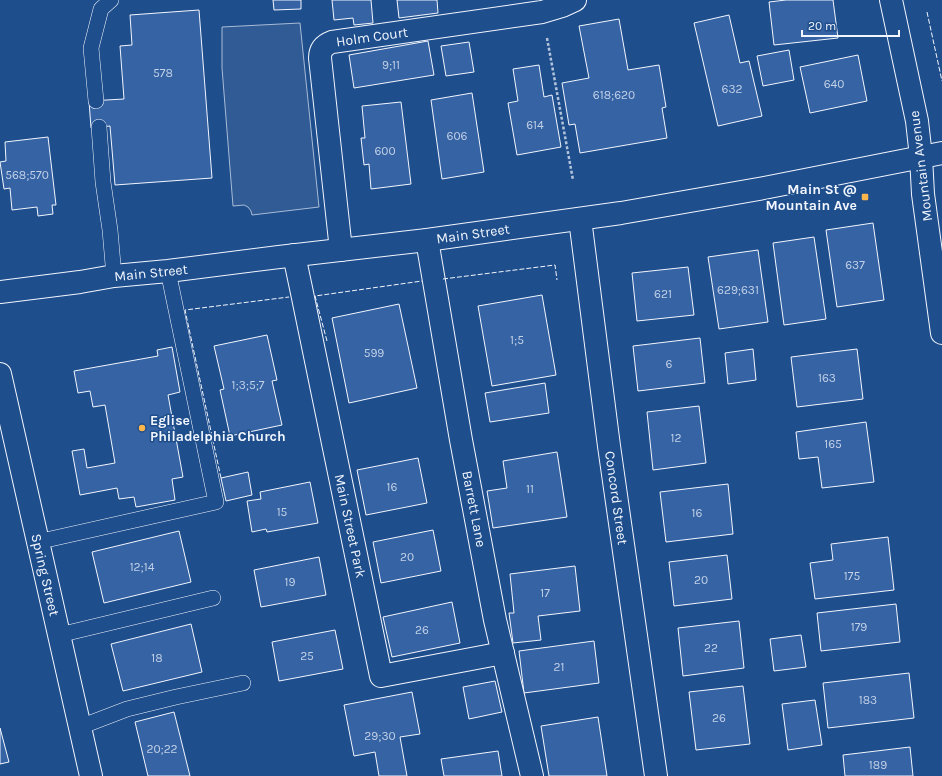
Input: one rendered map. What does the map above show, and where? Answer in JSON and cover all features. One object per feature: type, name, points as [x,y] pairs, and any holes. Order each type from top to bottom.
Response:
[{"type":"street","name":"Holm Court","points":[[341,250],[320,58],[323,48],[332,42],[542,12],[575,0]]},
{"type":"street","name":"Mountain Avenue","points":[[891,0],[914,106],[921,157],[923,194],[942,333]]},
{"type":"street","name":"Main Street","points":[[0,292],[80,282],[114,276],[168,271],[427,240],[622,213],[942,153]]},
{"type":"street","name":"Concord Street","points":[[580,219],[609,446],[656,776]]},
{"type":"street","name":"Barrett Lane","points":[[427,240],[461,440],[495,620],[532,776]]},
{"type":"street","name":"Main Street Park","points":[[294,255],[381,676],[503,653]]},
{"type":"street","name":"Spring Street","points":[[0,374],[91,776]]},
{"type":"lane","points":[[96,101],[91,48],[101,8],[111,0]]},
{"type":"lane","points":[[99,127],[103,182],[110,230],[114,276]]},
{"type":"lane","points":[[37,542],[216,502],[168,271]]},
{"type":"lane","points":[[59,635],[212,598]]},
{"type":"lane","points":[[80,727],[134,708],[176,697],[243,683]]},
{"type":"path","points":[[542,12],[573,180]]},
{"type":"shaded area","points":[[300,23],[319,207],[252,215],[248,207],[244,205],[233,206],[222,68],[222,27]]},
{"type":"building","points":[[273,0],[301,0],[301,9],[274,10]]},
{"type":"building","points":[[332,0],[371,0],[373,23],[354,25],[353,18],[334,20]]},
{"type":"building","points":[[397,0],[437,0],[438,13],[399,18]]},
{"type":"building","points":[[786,0],[833,0],[838,38],[774,45],[769,2]]},
{"type":"building","points":[[199,10],[212,178],[115,185],[110,126],[91,128],[89,101],[124,99],[120,46],[132,45],[130,15]]},
{"type":"building","points":[[729,15],[740,63],[749,61],[762,116],[718,126],[694,23]]},
{"type":"building","points":[[619,19],[628,70],[659,65],[666,107],[662,108],[667,138],[580,153],[575,124],[569,125],[562,83],[589,78],[579,26]]},
{"type":"building","points":[[428,41],[434,75],[354,88],[349,55]]},
{"type":"building","points":[[469,42],[474,72],[446,76],[441,46]]},
{"type":"building","points":[[789,50],[794,80],[763,86],[757,56]]},
{"type":"building","points":[[858,55],[867,101],[810,113],[800,67]]},
{"type":"building","points":[[539,65],[544,97],[552,95],[561,147],[517,155],[508,103],[518,101],[513,69]]},
{"type":"building","points":[[472,93],[484,172],[442,179],[431,100]]},
{"type":"building","points":[[401,102],[411,184],[371,189],[369,164],[364,165],[361,138],[365,138],[362,106]]},
{"type":"building","points":[[48,137],[56,205],[52,205],[53,214],[38,216],[37,207],[12,210],[10,188],[4,189],[0,162],[6,161],[5,142]]},
{"type":"building","points":[[873,223],[884,300],[837,307],[826,230]]},
{"type":"building","points":[[814,237],[826,319],[784,325],[773,243]]},
{"type":"building","points":[[758,250],[768,322],[719,329],[708,257]]},
{"type":"building","points":[[688,267],[694,315],[637,321],[632,273]]},
{"type":"building","points":[[542,295],[556,375],[492,386],[478,306]]},
{"type":"building","points":[[399,304],[417,388],[349,403],[332,318]]},
{"type":"building","points":[[267,335],[277,380],[272,381],[282,425],[230,436],[220,390],[224,389],[214,346]]},
{"type":"building","points":[[700,338],[705,383],[638,391],[633,346]]},
{"type":"building","name":"Eglise Philadelphia Church","points":[[172,347],[180,392],[168,395],[183,477],[172,479],[175,500],[136,507],[134,497],[119,499],[117,488],[80,495],[72,451],[84,449],[87,468],[115,463],[105,405],[93,407],[90,391],[78,393],[74,371],[158,356],[157,350]]},
{"type":"building","points":[[753,349],[756,380],[728,384],[725,353]]},
{"type":"building","points":[[857,349],[863,399],[797,407],[791,357]]},
{"type":"building","points":[[545,383],[549,413],[490,422],[485,393]]},
{"type":"building","points":[[699,406],[706,463],[653,470],[647,412]]},
{"type":"building","points":[[866,422],[874,482],[822,488],[818,457],[799,459],[796,432]]},
{"type":"building","points":[[557,452],[567,517],[493,528],[487,491],[507,488],[503,461]]},
{"type":"building","points":[[418,458],[427,503],[366,515],[357,470]]},
{"type":"building","points":[[248,472],[252,495],[226,501],[221,478]]},
{"type":"building","points":[[310,482],[318,523],[267,532],[266,529],[252,532],[247,501],[261,499],[260,492]]},
{"type":"building","points":[[728,484],[733,534],[666,542],[660,492]]},
{"type":"building","points":[[433,530],[441,571],[381,583],[373,542]]},
{"type":"building","points":[[179,531],[191,582],[104,603],[92,552]]},
{"type":"building","points":[[888,537],[894,590],[815,599],[810,563],[833,560],[831,544]]},
{"type":"building","points":[[727,555],[732,599],[674,606],[669,562]]},
{"type":"building","points":[[319,557],[326,595],[261,607],[254,570]]},
{"type":"building","points":[[575,566],[580,611],[538,616],[541,640],[513,643],[509,613],[514,613],[510,574]]},
{"type":"building","points":[[452,602],[460,643],[392,657],[383,617]]},
{"type":"building","points":[[896,604],[900,642],[821,651],[817,613]]},
{"type":"building","points":[[739,621],[744,668],[683,676],[678,628]]},
{"type":"building","points":[[191,624],[202,672],[123,691],[111,644]]},
{"type":"building","points":[[335,630],[343,669],[279,681],[272,642]]},
{"type":"building","points":[[801,635],[806,667],[774,671],[770,639]]},
{"type":"building","points":[[594,641],[599,683],[524,693],[519,651]]},
{"type":"building","points":[[909,673],[914,718],[828,728],[823,683]]},
{"type":"building","points":[[495,681],[502,712],[469,719],[463,687]]},
{"type":"building","points":[[743,686],[750,744],[696,750],[689,692]]},
{"type":"building","points":[[412,692],[420,734],[400,737],[407,776],[379,776],[375,752],[354,756],[344,705]]},
{"type":"building","points":[[815,700],[822,745],[788,750],[782,704]]},
{"type":"building","points":[[174,712],[190,776],[148,776],[135,722]]},
{"type":"building","points":[[598,717],[607,776],[549,776],[541,726]]},
{"type":"building","points":[[0,728],[9,762],[0,764]]},
{"type":"building","points":[[910,747],[913,776],[845,776],[843,755]]},
{"type":"building","points":[[498,751],[502,776],[444,776],[441,759]]},
{"type":"fence","points":[[927,12],[942,81]]},
{"type":"fence","points":[[443,279],[555,265],[557,280]]},
{"type":"fence","points":[[327,341],[315,296],[422,281]]},
{"type":"fence","points":[[221,478],[185,310],[289,297]]},
{"type":"place","name":"Main St @ Mountain Ave","points":[[865,197]]},
{"type":"place","name":"Eglise Philadelphia Church","points":[[142,428]]}]
